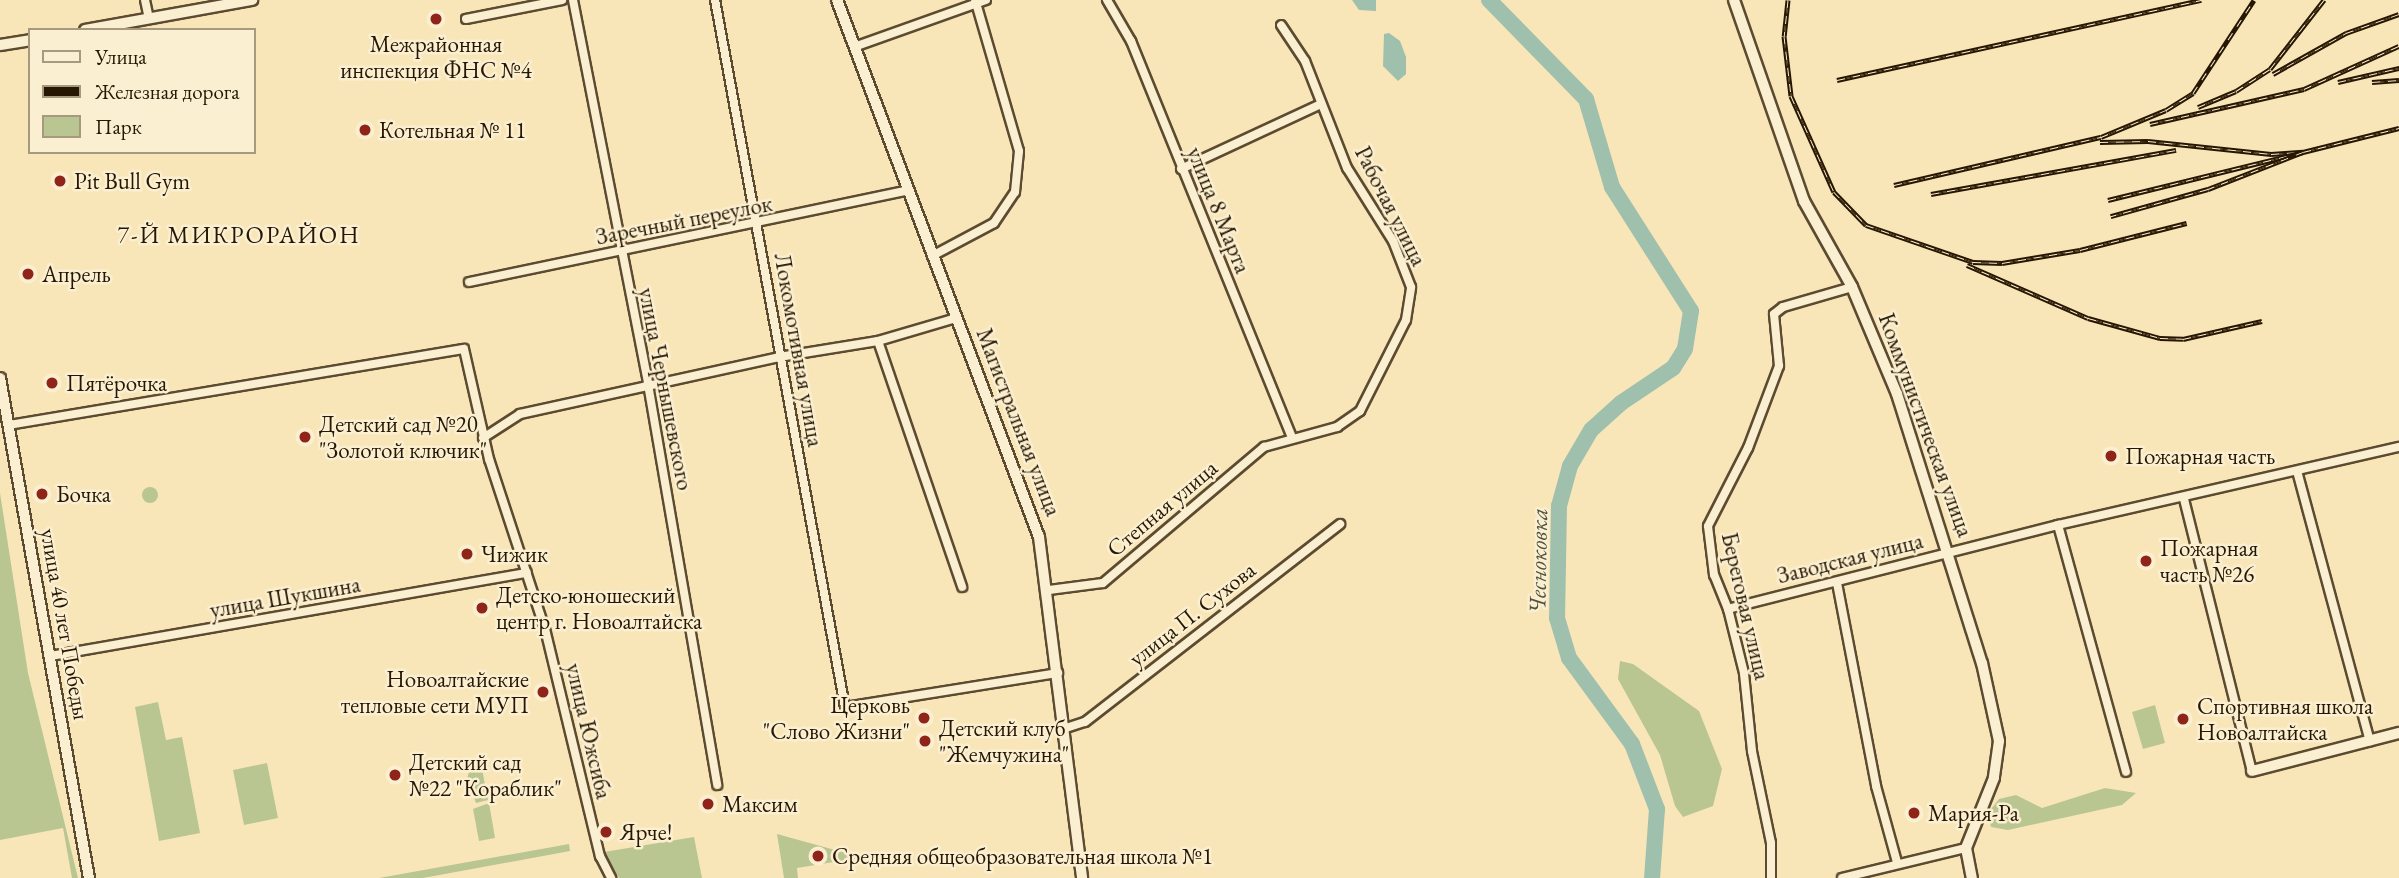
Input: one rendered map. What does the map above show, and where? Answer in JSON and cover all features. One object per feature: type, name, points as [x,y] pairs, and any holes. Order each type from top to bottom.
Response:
[{"type":"street","points":[[145,0],[149,19]]},
{"type":"street","points":[[97,28],[252,0]]},
{"type":"street","points":[[466,19],[562,0]]},
{"type":"street","name":"улица Чернышевского","points":[[573,0],[648,384],[717,785]]},
{"type":"street","name":"Локомотивная улица","points":[[715,0],[759,225],[779,357],[845,707],[1058,673]]},
{"type":"street","name":"Магистральная улица","points":[[837,0],[906,191],[1031,508],[1049,590],[1082,878]]},
{"type":"street","points":[[854,47],[986,0]]},
{"type":"street","name":"улица 8 Марта","points":[[1107,0],[1131,41],[1292,437]]},
{"type":"street","name":"Коммунистическая улица","points":[[1734,0],[1804,201],[1852,287],[1892,381],[1951,552],[1999,741],[1994,778],[1966,848]]},
{"type":"street","points":[[932,256],[994,223],[1014,192],[1019,151],[976,3]]},
{"type":"street","name":"Рабочая улица","points":[[1281,25],[1304,61],[1347,168],[1392,241],[1411,287],[1411,307],[1360,411],[1337,427],[1292,437]]},
{"type":"street","points":[[0,45],[28,40]]},
{"type":"street","points":[[1181,169],[1321,104]]},
{"type":"street","name":"Заречный переулок","points":[[469,282],[759,225],[906,191]]},
{"type":"street","name":"Береговая улица","points":[[1771,878],[1772,843],[1752,751],[1744,673],[1728,609],[1714,575],[1708,526],[1748,449],[1779,366],[1774,314],[1783,307],[1852,287]]},
{"type":"street","points":[[484,438],[520,414],[779,357],[878,341],[956,317]]},
{"type":"street","points":[[878,341],[962,587]]},
{"type":"street","name":"улица Южсиба","points":[[9,425],[464,349],[484,438],[545,629],[600,856],[611,878]]},
{"type":"street","name":"улица 40 лет Победы","points":[[0,378],[3,411],[9,425],[89,878]]},
{"type":"street","name":"Степная улица","points":[[1049,590],[1102,583],[1264,447],[1292,437]]},
{"type":"street","name":"Заводская улица","points":[[1728,609],[2058,525],[2184,499],[2395,448]]},
{"type":"street","points":[[2297,471],[2370,741]]},
{"type":"street","points":[[2184,499],[2252,771],[2399,733]]},
{"type":"street","name":"улица П. Сухова","points":[[1066,728],[1085,722],[1340,524]]},
{"type":"street","points":[[2058,525],[2126,772]]},
{"type":"street","name":"улица Шукшина","points":[[50,656],[527,573]]},
{"type":"street","points":[[1836,583],[1876,786],[1898,862]]},
{"type":"street","points":[[1842,878],[1898,862],[1966,848],[1972,878]]},
{"type":"green space","points":[[147,487],[153,487],[158,495],[156,501],[147,503],[142,498],[142,492]]},
{"type":"green space","points":[[0,493],[28,673],[78,878],[72,878],[63,828],[0,840]]},
{"type":"green space","points":[[1620,661],[1633,664],[1699,711],[1722,769],[1713,806],[1683,817],[1675,806],[1660,755],[1618,679]]},
{"type":"green space","points":[[158,702],[166,740],[182,737],[200,833],[159,841],[135,707]]},
{"type":"green space","points":[[2155,705],[2165,743],[2143,749],[2132,712]]},
{"type":"green space","points":[[267,763],[278,818],[244,825],[233,770]]},
{"type":"green space","points":[[482,769],[488,800],[476,803],[467,779],[469,772]]},
{"type":"green space","points":[[2105,788],[2136,793],[2122,805],[2008,830],[1991,827],[1988,813],[1999,799],[2016,795],[2042,808]]},
{"type":"green space","points":[[489,803],[495,838],[479,841],[473,809]]},
{"type":"green space","points":[[777,834],[858,858],[797,868],[798,878],[784,878]]},
{"type":"green space","points":[[694,837],[702,878],[619,878],[604,852]]},
{"type":"green space","points":[[569,844],[570,851],[423,878],[379,878]]},
{"type":"shaded area","points":[[1352,0],[1376,0],[1376,11],[1359,10]]},
{"type":"shaded area","points":[[1389,33],[1400,41],[1406,57],[1406,74],[1398,81],[1383,66],[1384,34]]},
{"type":"waterway","name":"Чесноковка","points":[[1489,0],[1586,99],[1612,187],[1691,311],[1685,349],[1673,368],[1621,403],[1591,430],[1570,466],[1559,506],[1557,618],[1569,658],[1632,744],[1657,809],[1652,878]]},
{"type":"railway","points":[[1788,0],[1784,36],[1791,96],[1834,192],[1866,225],[1973,262],[2002,263],[2080,250],[2187,223]]},
{"type":"railway","points":[[1837,80],[2201,0]]},
{"type":"railway","points":[[1894,185],[2101,137],[2166,110],[2193,93],[2254,0]]},
{"type":"railway","points":[[2198,107],[2236,91],[2270,69],[2324,0]]},
{"type":"railway","points":[[2273,74],[2346,33],[2399,14]]},
{"type":"railway","points":[[2150,124],[2304,89],[2399,46]]},
{"type":"railway","points":[[2338,82],[2399,68]]},
{"type":"railway","points":[[2372,82],[2399,80]]},
{"type":"railway","points":[[2100,142],[2148,141],[2271,154],[2303,152],[2399,128]]},
{"type":"railway","points":[[1931,194],[2176,150]]},
{"type":"railway","points":[[2108,200],[2303,152],[2208,189],[2111,216]]},
{"type":"railway","points":[[1967,265],[2088,318],[2160,338],[2183,339],[2262,321]]},
{"type":"place","name":"Межрайонная инспекция ФНС №4","points":[[436,19]]},
{"type":"place","name":"Котельная № 11","points":[[365,130]]},
{"type":"place","name":"Pit Bull Gym","points":[[60,181]]},
{"type":"place","name":"Апрель","points":[[28,274]]},
{"type":"place","name":"Пятёрочка","points":[[52,383]]},
{"type":"place","name":"Детский сад №20 \"Золотой ключик\"","points":[[305,437]]},
{"type":"place","name":"Пожарная часть","points":[[2111,456]]},
{"type":"place","name":"Бочка","points":[[42,494]]},
{"type":"place","name":"Чижик","points":[[467,554]]},
{"type":"place","name":"Пожарная часть №26","points":[[2146,561]]},
{"type":"place","name":"Детско-юношеский центр г. Новоалтайска","points":[[482,608]]},
{"type":"place","name":"Новоалтайские тепловые сети МУП","points":[[543,692]]},
{"type":"place","name":"Церковь \"Слово Жизни\"","points":[[924,718]]},
{"type":"place","name":"Спортивная школа Новоалтайска","points":[[2183,719]]},
{"type":"place","name":"Детский клуб \"Жемчужина\"","points":[[925,741]]},
{"type":"place","name":"Детский сад №22 \"Кораблик\"","points":[[395,775]]},
{"type":"place","name":"Максим","points":[[708,804]]},
{"type":"place","name":"Мария-Ра","points":[[1914,813]]},
{"type":"place","name":"Ярче!","points":[[606,832]]},
{"type":"place","name":"Средняя общеобразовательная школа №1","points":[[818,856]]},
{"type":"district","name":"7-Й МИКРОРАЙОН","points":[[239,235]]}]
